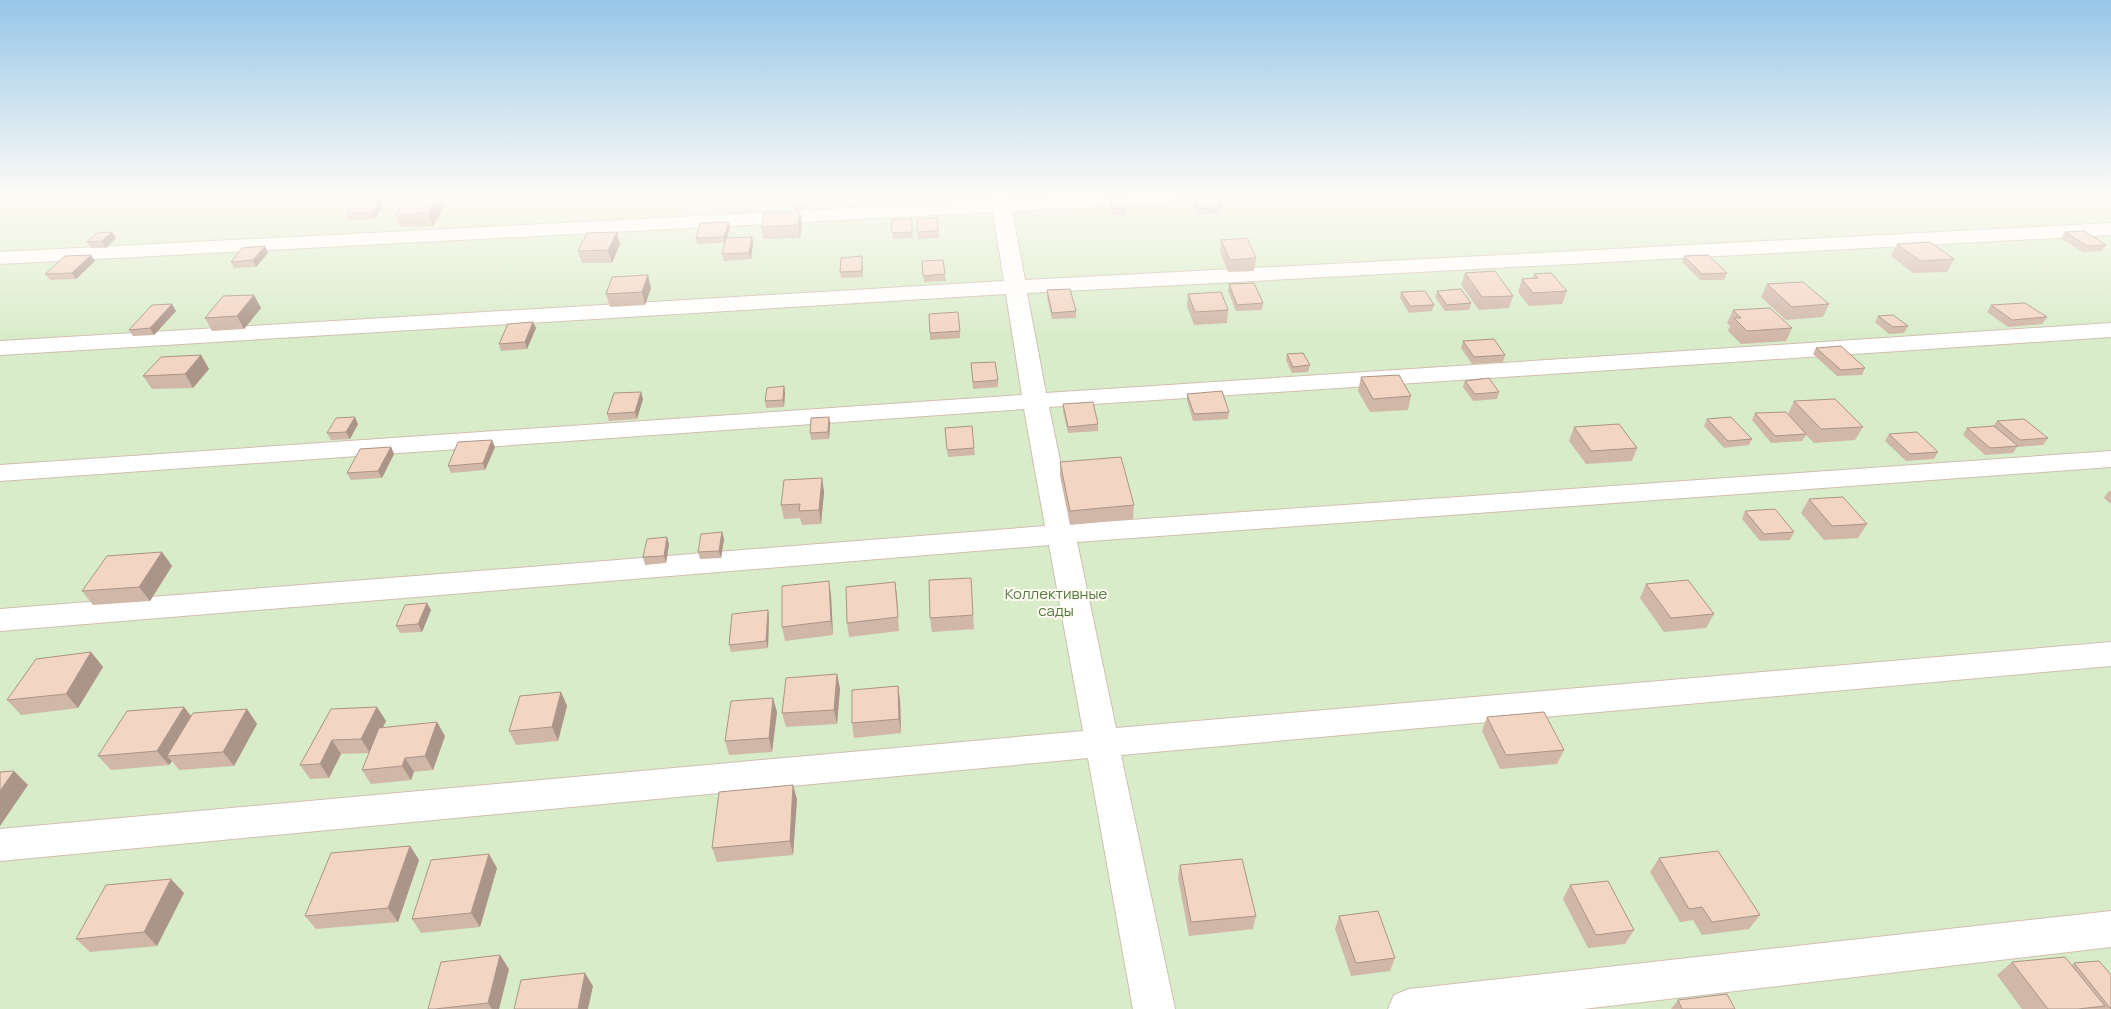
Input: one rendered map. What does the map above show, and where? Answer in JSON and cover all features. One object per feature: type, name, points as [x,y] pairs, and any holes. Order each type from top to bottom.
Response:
[{"type":"street","points":[[0,258],[244,244]]},
{"type":"street","points":[[1008,244],[1035,401],[1154,1009]]},
{"type":"street","points":[[0,348],[1015,287],[1826,244]]},
{"type":"street","points":[[0,473],[1035,401],[2111,330]]},
{"type":"street","points":[[0,620],[1062,534],[2111,459]]},
{"type":"street","points":[[0,845],[1102,743],[2111,654]]},
{"type":"street","points":[[1409,1009],[2111,929]]},
{"type":"green space","name":"Коллективные сады","points":[[0,244],[2111,244],[2111,1009],[0,1009]]},
{"type":"building","points":[[581,244],[611,244],[608,250],[578,251]]},
{"type":"building","points":[[724,244],[751,244],[749,253],[722,254]]},
{"type":"building","points":[[1223,244],[1250,244],[1256,258],[1230,260]]},
{"type":"building","points":[[1897,244],[1933,244],[1954,259],[1920,261]]},
{"type":"building","points":[[2084,244],[2106,245],[2087,246]]},
{"type":"building","points":[[265,246],[253,260],[231,262],[242,248]]},
{"type":"building","points":[[91,255],[72,273],[45,274],[65,256]]},
{"type":"building","points":[[1708,255],[1727,273],[1702,274],[1684,256]]},
{"type":"building","points":[[862,256],[862,271],[840,272],[841,258]]},
{"type":"building","points":[[943,260],[945,274],[923,276],[922,261]]},
{"type":"building","points":[[1495,271],[1513,296],[1482,297],[1465,273]]},
{"type":"building","points":[[1551,273],[1567,291],[1533,293],[1522,279],[1538,278],[1534,274]]},
{"type":"building","points":[[648,275],[642,292],[606,294],[612,277]]},
{"type":"building","points":[[1803,282],[1829,304],[1792,307],[1767,284]]},
{"type":"building","points":[[1254,283],[1263,303],[1237,305],[1229,284]]},
{"type":"building","points":[[1070,289],[1076,311],[1052,313],[1047,290]]},
{"type":"building","points":[[1461,289],[1471,303],[1447,305],[1437,291]]},
{"type":"building","points":[[1425,291],[1434,305],[1410,306],[1401,292]]},
{"type":"building","points":[[1221,292],[1228,310],[1195,312],[1188,294]]},
{"type":"building","points":[[254,295],[237,316],[205,318],[223,296]]},
{"type":"building","points":[[2025,303],[2047,317],[2012,320],[1991,305]]},
{"type":"building","points":[[172,304],[150,328],[129,330],[152,305]]},
{"type":"building","points":[[1770,308],[1792,328],[1747,331],[1734,318],[1741,318],[1733,310]]},
{"type":"building","points":[[958,312],[960,331],[930,333],[929,314]]},
{"type":"building","points":[[1893,315],[1908,326],[1893,327],[1878,316]]},
{"type":"building","points":[[533,322],[525,342],[499,344],[508,324]]},
{"type":"building","points":[[1494,339],[1505,355],[1474,357],[1463,341]]},
{"type":"building","points":[[1841,346],[1865,368],[1841,370],[1816,348]]},
{"type":"building","points":[[1303,353],[1310,365],[1293,367],[1287,354]]},
{"type":"building","points":[[201,355],[185,374],[143,376],[161,357]]},
{"type":"building","points":[[995,362],[998,380],[973,382],[971,363]]},
{"type":"building","points":[[1399,375],[1411,396],[1373,399],[1361,377]]},
{"type":"building","points":[[1489,378],[1499,392],[1475,394],[1465,381]]},
{"type":"building","points":[[784,386],[783,400],[765,401],[767,388]]},
{"type":"building","points":[[1222,391],[1229,412],[1194,414],[1187,394]]},
{"type":"building","points":[[641,392],[635,412],[607,414],[614,393]]},
{"type":"building","points":[[1835,399],[1863,427],[1821,429],[1794,401]]},
{"type":"building","points":[[1093,402],[1098,424],[1068,427],[1063,404]]},
{"type":"building","points":[[1786,412],[1806,434],[1775,436],[1755,413]]},
{"type":"building","points":[[355,417],[346,432],[327,433],[336,418]]},
{"type":"building","points":[[829,417],[828,432],[810,433],[811,418]]},
{"type":"building","points":[[1731,417],[1752,439],[1728,441],[1707,419]]},
{"type":"building","points":[[2024,419],[2048,438],[2020,440],[1997,421]]},
{"type":"building","points":[[1619,424],[1637,448],[1591,451],[1574,427]]},
{"type":"building","points":[[972,426],[974,448],[947,450],[945,428]]},
{"type":"building","points":[[1994,426],[2018,446],[1990,448],[1967,428]]},
{"type":"building","points":[[1917,432],[1938,452],[1910,454],[1889,434]]},
{"type":"building","points":[[492,440],[483,463],[448,466],[458,442]]},
{"type":"building","points":[[391,447],[378,471],[347,473],[360,449]]},
{"type":"building","points":[[1121,457],[1134,505],[1070,511],[1060,462]]},
{"type":"building","points":[[822,478],[819,510],[799,511],[800,504],[781,505],[784,480]]},
{"type":"building","points":[[1843,497],[1867,524],[1832,526],[1809,499]]},
{"type":"building","points":[[1775,509],[1794,532],[1764,534],[1745,511]]},
{"type":"building","points":[[722,532],[719,551],[698,552],[701,534]]},
{"type":"building","points":[[667,537],[664,556],[643,557],[647,539]]},
{"type":"building","points":[[162,552],[139,587],[82,591],[107,556]]},
{"type":"building","points":[[971,578],[973,615],[930,618],[929,580]]},
{"type":"building","points":[[1688,580],[1714,614],[1671,618],[1646,584]]},
{"type":"building","points":[[829,581],[831,621],[782,627],[782,586]]},
{"type":"building","points":[[895,582],[898,617],[847,623],[846,587]]},
{"type":"building","points":[[427,603],[418,624],[396,626],[405,605]]},
{"type":"building","points":[[768,610],[766,641],[729,645],[732,614]]},
{"type":"building","points":[[91,652],[66,694],[7,700],[36,659]]},
{"type":"building","points":[[837,674],[834,710],[782,713],[786,678]]},
{"type":"building","points":[[898,686],[899,719],[852,723],[852,690]]},
{"type":"building","points":[[561,692],[552,727],[509,731],[520,696]]},
{"type":"building","points":[[773,698],[769,738],[725,741],[731,701]]},
{"type":"building","points":[[184,707],[157,751],[98,756],[127,711]]},
{"type":"building","points":[[377,707],[361,739],[332,740],[320,764],[300,765],[331,709]]},
{"type":"building","points":[[247,709],[223,752],[167,756],[193,713]]},
{"type":"building","points":[[1544,712],[1564,750],[1506,755],[1487,717]]},
{"type":"building","points":[[437,722],[425,756],[405,758],[402,766],[362,770],[379,728]]},
{"type":"building","points":[[14,771],[0,791],[0,772]]},
{"type":"building","points":[[793,785],[790,841],[712,848],[719,792]]},
{"type":"building","points":[[410,846],[388,908],[305,916],[331,853]]},
{"type":"building","points":[[1718,851],[1760,915],[1712,922],[1702,907],[1689,909],[1659,858]]},
{"type":"building","points":[[489,854],[471,913],[412,919],[431,860]]},
{"type":"building","points":[[1242,859],[1256,916],[1191,922],[1180,865]]},
{"type":"building","points":[[171,879],[144,932],[76,939],[106,885]]},
{"type":"building","points":[[1608,881],[1634,930],[1596,935],[1570,885]]},
{"type":"building","points":[[1378,911],[1395,958],[1356,963],[1339,916]]},
{"type":"building","points":[[500,955],[488,1003],[428,1009],[441,962]]},
{"type":"building","points":[[2065,957],[2105,1006],[2078,1009],[2048,1009],[2012,962]]},
{"type":"building","points":[[2099,961],[2111,975],[2111,1009],[2074,963]]},
{"type":"building","points":[[585,973],[578,1009],[514,1009],[521,980]]},
{"type":"building","points":[[1727,994],[1735,1009],[1682,1009],[1678,1000]]}]
